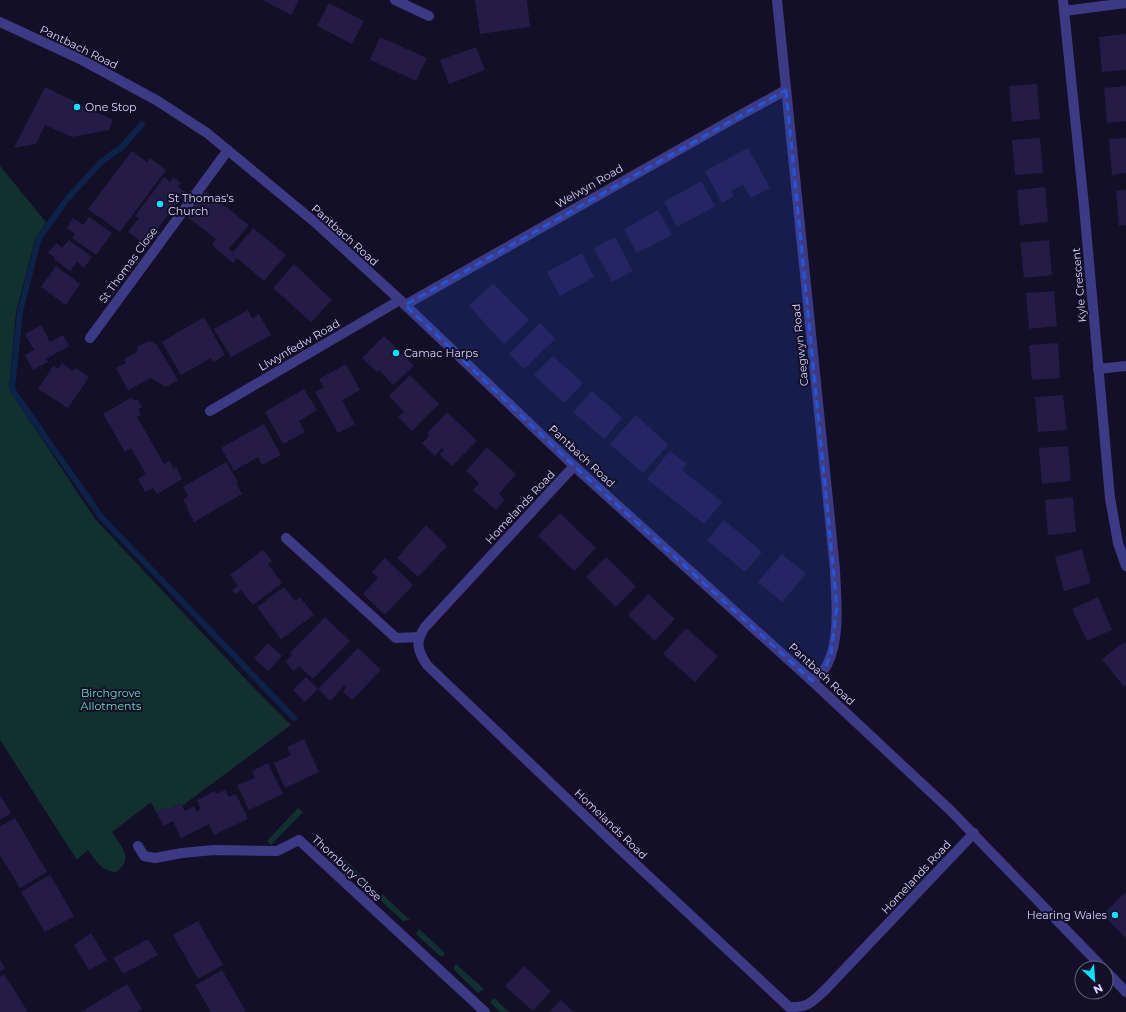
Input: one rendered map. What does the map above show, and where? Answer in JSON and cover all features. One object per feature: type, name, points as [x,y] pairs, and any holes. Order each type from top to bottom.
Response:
[{"type":"street","points":[[395,0],[429,16]]},
{"type":"street","name":"Caegwyn Road","points":[[777,0],[835,569],[837,606],[835,632],[831,654],[826,666],[812,681]]},
{"type":"street","name":"Kyle Crescent","points":[[1063,0],[1083,198],[1110,498],[1118,543],[1126,566]]},
{"type":"street","points":[[1064,11],[1126,3]]},
{"type":"street","name":"Pantbach Road","points":[[0,22],[82,60],[156,100],[207,133],[317,224],[403,302],[574,466],[812,681],[974,833],[1095,960]]},
{"type":"street","name":"Welwyn Road","points":[[403,302],[786,90]]},
{"type":"street","name":"St Thomas Close","points":[[90,338],[228,150]]},
{"type":"street","name":"Llwynfedw Road","points":[[210,411],[403,302]]},
{"type":"street","points":[[1098,369],[1126,366]]},
{"type":"street","name":"Homelands Road","points":[[574,466],[425,626],[419,637],[418,647],[421,656],[427,665],[787,1010],[799,1008],[809,1009],[825,990],[974,833]]},
{"type":"street","points":[[286,538],[396,638],[419,637]]},
{"type":"street","name":"Thornbury Close","points":[[138,846],[144,856],[156,858],[182,853],[214,850],[277,851],[299,840],[485,1012]]},
{"type":"street","points":[[1114,979],[1126,992]]},
{"type":"highlighted area","points":[[786,90],[837,606],[831,654],[826,666],[812,681],[574,466],[405,305]]},
{"type":"green space","name":"Birchgrove Allotments","points":[[0,166],[46,222],[35,240],[16,312],[9,389],[95,519],[255,689],[291,725],[182,806],[181,804],[168,810],[167,807],[156,812],[151,802],[112,832],[122,848],[125,857],[125,862],[122,867],[116,872],[103,868],[96,862],[88,850],[77,860],[0,740]]},
{"type":"green space","points":[[298,808],[303,812],[271,845],[267,841]]},
{"type":"green space","points":[[345,860],[373,886],[367,889],[344,867],[343,862]]},
{"type":"green space","points":[[382,894],[410,920],[403,921],[380,900],[379,897]]},
{"type":"green space","points":[[419,929],[445,953],[443,956],[440,956],[416,934]]},
{"type":"green space","points":[[456,964],[484,989],[478,993],[454,970]]},
{"type":"green space","points":[[494,998],[509,1012],[500,1012],[490,1002]]},
{"type":"building","points":[[263,0],[299,0],[291,15]]},
{"type":"building","points":[[475,0],[527,0],[530,27],[480,34]]},
{"type":"building","points":[[329,3],[364,21],[352,44],[317,26]]},
{"type":"building","points":[[1126,34],[1126,70],[1102,72],[1099,37]]},
{"type":"building","points":[[380,37],[427,58],[416,81],[370,60]]},
{"type":"building","points":[[476,47],[485,70],[449,84],[440,60]]},
{"type":"building","points":[[1037,84],[1040,119],[1012,122],[1009,86]]},
{"type":"building","points":[[1126,86],[1126,121],[1107,123],[1104,88]]},
{"type":"building","points":[[45,87],[113,120],[109,130],[72,137],[45,125],[36,144],[14,148]]},
{"type":"building","points":[[1040,138],[1043,173],[1015,175],[1012,140]]},
{"type":"building","points":[[1126,138],[1126,173],[1112,175],[1109,139]]},
{"type":"building","points":[[748,148],[770,188],[751,198],[743,184],[731,191],[734,196],[722,203],[705,171]]},
{"type":"building","points":[[132,151],[147,162],[150,158],[166,170],[120,232],[88,209]]},
{"type":"building","name":"St Thomas's Church","points":[[164,177],[170,182],[173,177],[181,183],[178,187],[185,192],[156,231],[153,229],[143,243],[128,232],[139,218],[135,216]]},
{"type":"building","points":[[701,181],[715,206],[677,227],[664,202]]},
{"type":"building","points":[[1045,187],[1048,222],[1020,225],[1017,190]]},
{"type":"building","points":[[1126,190],[1126,225],[1119,226],[1116,191]]},
{"type":"building","points":[[206,191],[249,225],[229,249],[233,252],[253,228],[286,255],[264,281],[237,258],[233,263],[212,245],[216,239],[186,216]]},
{"type":"building","points":[[658,210],[672,235],[637,253],[624,229]]},
{"type":"building","points":[[89,217],[112,233],[96,255],[72,238],[75,234],[67,228],[73,218],[83,225]]},
{"type":"building","points":[[615,237],[633,271],[612,282],[594,248]]},
{"type":"building","points":[[69,240],[92,257],[84,268],[77,262],[70,271],[54,259],[55,257],[48,253],[56,243],[62,248]]},
{"type":"building","points":[[1049,240],[1052,275],[1024,278],[1020,243]]},
{"type":"building","points":[[582,253],[594,277],[560,296],[547,272]]},
{"type":"building","points":[[294,264],[332,300],[311,322],[273,288]]},
{"type":"building","points":[[56,266],[80,284],[66,305],[41,287]]},
{"type":"building","points":[[493,283],[529,320],[504,344],[469,306]]},
{"type":"building","points":[[1054,291],[1057,326],[1029,329],[1026,293]]},
{"type":"building","points":[[248,310],[252,318],[259,314],[271,335],[231,357],[214,329]]},
{"type":"building","points":[[204,317],[225,355],[214,362],[211,358],[181,375],[162,342]]},
{"type":"building","points":[[540,323],[555,339],[524,369],[509,354]]},
{"type":"building","points":[[41,325],[50,342],[63,335],[69,346],[46,359],[48,362],[33,370],[25,355],[34,350],[25,334]]},
{"type":"building","points":[[384,336],[414,366],[393,385],[379,370],[377,372],[362,358]]},
{"type":"building","points":[[150,341],[157,345],[178,380],[166,387],[151,378],[128,390],[116,368],[126,363],[124,359],[137,352],[138,346]]},
{"type":"building","points":[[1058,343],[1060,378],[1032,380],[1029,345]]},
{"type":"building","points":[[553,356],[583,383],[564,403],[534,375]]},
{"type":"building","points":[[62,363],[73,371],[75,368],[89,377],[68,408],[38,389],[53,366],[58,369]]},
{"type":"building","points":[[346,364],[360,390],[342,400],[355,424],[338,433],[315,392],[324,387],[319,379]]},
{"type":"building","points":[[410,375],[439,404],[412,431],[398,417],[404,412],[389,396]]},
{"type":"building","points":[[304,389],[317,410],[299,421],[305,432],[283,444],[265,412]]},
{"type":"building","points":[[592,391],[622,418],[604,439],[573,412]]},
{"type":"building","points":[[1063,395],[1067,430],[1038,432],[1035,397]]},
{"type":"building","points":[[132,397],[134,401],[137,399],[142,407],[138,409],[141,415],[137,417],[164,464],[170,461],[174,469],[176,467],[182,479],[157,494],[153,488],[145,492],[138,479],[146,474],[131,448],[125,452],[103,414]]},
{"type":"building","points":[[447,412],[477,441],[452,466],[439,454],[444,450],[442,448],[435,456],[422,443],[429,436],[427,433]]},
{"type":"building","points":[[636,415],[668,445],[643,473],[610,444]]},
{"type":"building","points":[[264,424],[281,455],[262,465],[258,457],[234,471],[221,448]]},
{"type":"building","points":[[1068,446],[1071,481],[1042,484],[1039,448]]},
{"type":"building","points":[[487,447],[516,474],[499,494],[505,500],[496,510],[473,490],[479,483],[466,471]]},
{"type":"building","points":[[670,451],[687,464],[682,470],[722,502],[704,524],[647,479]]},
{"type":"building","points":[[226,462],[238,482],[236,483],[242,494],[194,522],[183,499],[188,496],[183,487]]},
{"type":"building","points":[[1073,497],[1076,532],[1048,535],[1045,500]]},
{"type":"building","points":[[560,513],[596,548],[574,571],[538,536]]},
{"type":"building","points":[[724,520],[762,552],[745,572],[707,540]]},
{"type":"building","points":[[426,525],[447,546],[418,577],[397,558]]},
{"type":"building","points":[[1082,549],[1091,583],[1064,591],[1055,557]]},
{"type":"building","points":[[263,550],[272,561],[268,564],[282,583],[253,605],[241,590],[235,594],[232,590],[238,586],[230,575]]},
{"type":"building","points":[[782,554],[806,574],[782,602],[758,582]]},
{"type":"building","points":[[606,557],[636,586],[616,607],[586,577]]},
{"type":"building","points":[[385,558],[413,585],[385,615],[363,594],[378,578],[372,572]]},
{"type":"building","points":[[284,587],[295,601],[300,597],[314,615],[281,639],[257,607]]},
{"type":"building","points":[[648,594],[675,619],[655,641],[628,615]]},
{"type":"building","points":[[1098,597],[1112,630],[1087,641],[1072,609]]},
{"type":"building","points":[[325,617],[350,641],[313,679],[299,666],[294,671],[285,662],[292,655],[290,653]]},
{"type":"building","points":[[686,628],[718,656],[695,682],[663,654]]},
{"type":"building","points":[[1124,642],[1126,644],[1126,685],[1124,687],[1102,659]]},
{"type":"building","points":[[268,643],[282,656],[268,671],[254,658]]},
{"type":"building","points":[[358,648],[381,670],[352,700],[343,692],[346,688],[344,686],[330,701],[318,689]]},
{"type":"building","points":[[306,677],[318,689],[305,702],[293,690]]},
{"type":"building","points":[[304,739],[319,772],[285,788],[274,763],[291,755],[287,747]]},
{"type":"building","points":[[268,763],[283,794],[249,810],[237,785],[255,778],[252,771]]},
{"type":"building","points":[[225,790],[229,797],[236,794],[248,819],[214,835],[209,824],[181,838],[173,821],[164,826],[156,812],[167,807],[168,810],[181,804],[185,811],[194,806],[197,812],[201,809],[197,800],[215,791],[216,794]]},
{"type":"building","points":[[0,795],[11,813],[0,820]]},
{"type":"building","points":[[15,818],[47,872],[20,888],[0,855],[0,826]]},
{"type":"building","points":[[50,875],[74,916],[45,932],[21,892]]},
{"type":"building","points":[[1126,892],[1126,939],[1103,914]]},
{"type":"building","points":[[198,921],[223,965],[198,979],[173,935]]},
{"type":"building","points":[[91,933],[107,960],[89,970],[74,945]]},
{"type":"building","points":[[148,939],[158,955],[123,974],[113,958]]},
{"type":"building","points":[[0,960],[5,968],[0,971]]},
{"type":"building","points":[[524,966],[551,991],[533,1011],[505,986]]},
{"type":"building","points":[[222,970],[246,1012],[211,1012],[195,985]]},
{"type":"building","points":[[4,974],[28,1012],[0,1012],[0,977]]},
{"type":"building","points":[[127,984],[142,1009],[137,1012],[81,1012]]},
{"type":"building","points":[[561,1000],[574,1012],[549,1012]]},
{"type":"waterway","points":[[142,124],[123,146],[101,162],[68,198],[38,241],[20,312],[12,389],[101,517],[294,718]]},
{"type":"place","name":"One Stop","points":[[77,107]]},
{"type":"place","name":"St Thomas's Church","points":[[160,204]]},
{"type":"place","name":"Camac Harps","points":[[396,353]]},
{"type":"place","name":"Hearing Wales","points":[[1115,915]]}]
